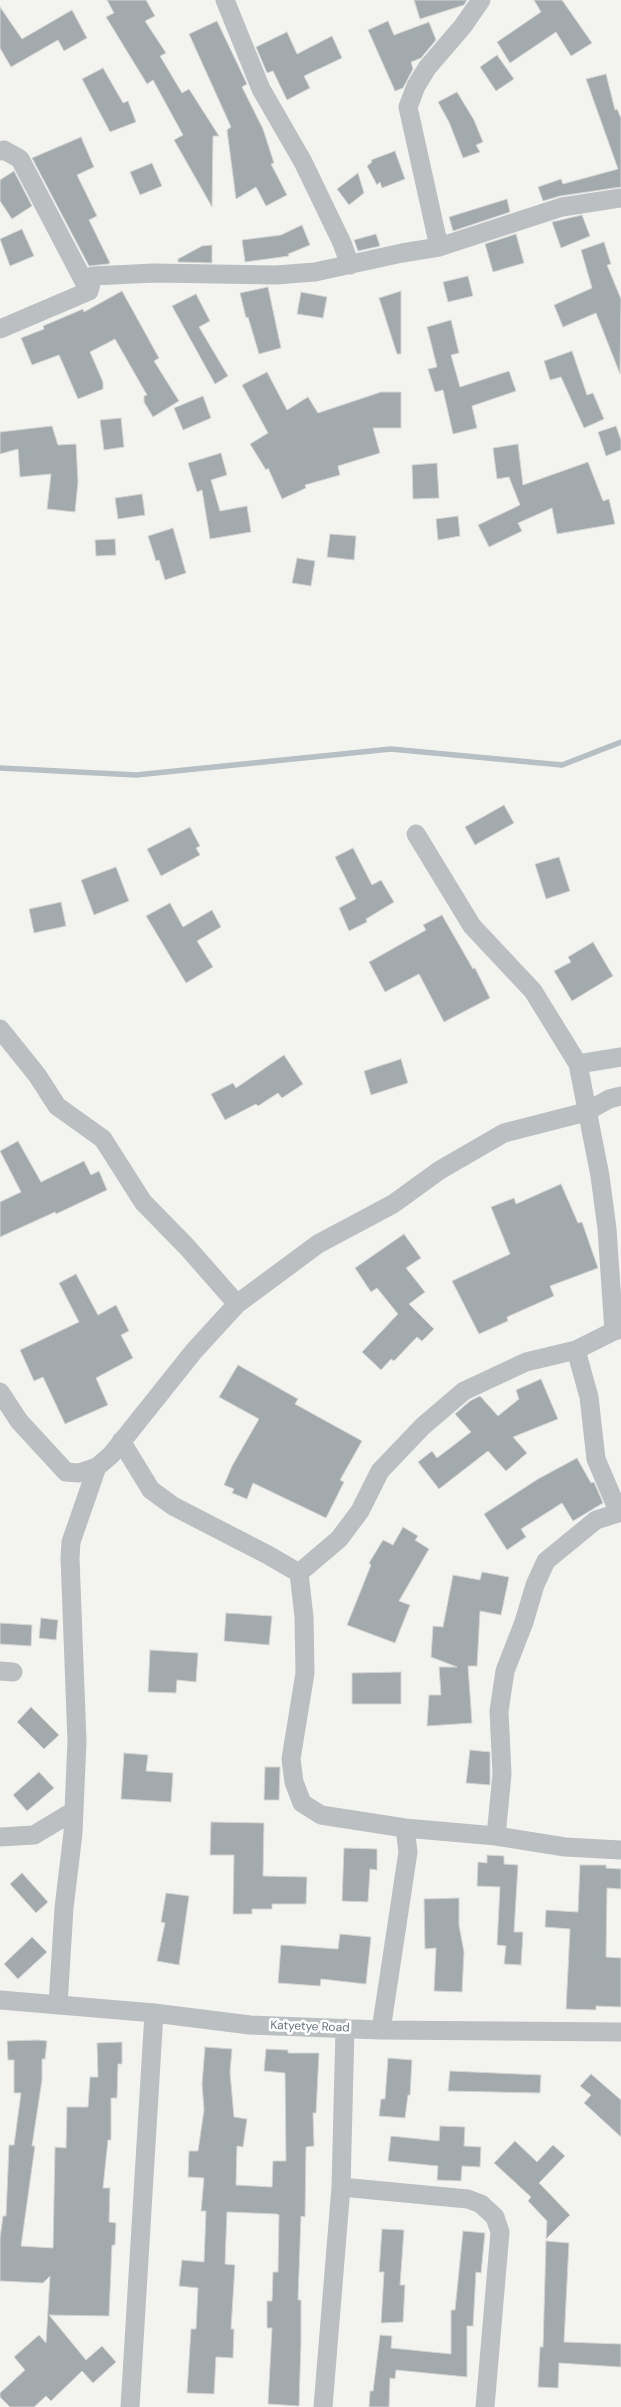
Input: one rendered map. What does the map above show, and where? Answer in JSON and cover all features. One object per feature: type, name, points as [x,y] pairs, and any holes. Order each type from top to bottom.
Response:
[{"type":"street","points":[[225,0],[261,89],[303,162],[342,243],[350,265]]},
{"type":"street","points":[[439,247],[408,107],[416,86],[427,68],[463,26],[481,0]]},
{"type":"street","points":[[0,151],[4,150],[20,159],[89,290]]},
{"type":"street","points":[[89,290],[93,276],[154,273],[276,275],[316,272],[439,247],[562,207],[621,198]]},
{"type":"street","points":[[0,329],[89,290]]},
{"type":"street","points":[[299,1573],[339,1539],[360,1511],[380,1472],[423,1426],[464,1391],[526,1362],[576,1350],[618,1330],[600,1176],[578,1064],[533,991],[472,926],[416,834]]},
{"type":"street","points":[[0,1029],[37,1075],[57,1106],[104,1139],[143,1202],[187,1247],[237,1304]]},
{"type":"street","points":[[578,1064],[621,1056]]},
{"type":"street","points":[[0,1392],[19,1421],[57,1465],[66,1472],[79,1473],[97,1467],[111,1455],[194,1351],[237,1304],[318,1244],[393,1204],[440,1170],[504,1134],[586,1112],[609,1099],[621,1096]]},
{"type":"street","points":[[496,1836],[502,1774],[498,1711],[505,1671],[524,1622],[534,1585],[546,1561],[596,1520],[620,1513],[596,1459],[589,1397],[576,1350]]},
{"type":"street","points":[[121,1441],[151,1490],[173,1506],[299,1573]]},
{"type":"street","points":[[58,2005],[64,1908],[74,1811],[77,1741],[71,1542],[97,1467]]},
{"type":"street","points":[[299,1573],[304,1617],[305,1673],[291,1759],[294,1782],[302,1803],[320,1815],[405,1828],[496,1836],[565,1847],[621,1850]]},
{"type":"street","points":[[0,1837],[34,1835],[74,1811]]},
{"type":"street","points":[[381,2030],[408,1852],[405,1828]]},
{"type":"street","name":"Katyetye Road","points":[[0,2000],[154,2013],[250,2025],[381,2030],[621,2032]]},
{"type":"street","points":[[130,2407],[154,2013]]},
{"type":"street","points":[[322,2407],[341,2187],[345,2028]]},
{"type":"street","points":[[341,2187],[468,2199],[481,2204],[495,2217],[500,2232],[485,2407]]},
{"type":"building","points":[[107,0],[146,0],[155,16],[145,21],[166,53],[160,56],[182,93],[189,89],[219,136],[213,136],[212,207],[174,140],[183,135],[153,80],[147,84],[106,17],[114,13]]},
{"type":"building","points":[[414,0],[467,0],[464,5],[420,19]]},
{"type":"building","points":[[534,0],[562,0],[592,43],[571,56],[556,32],[510,63],[497,42],[541,12]]},
{"type":"building","points":[[0,7],[22,39],[72,10],[87,38],[64,51],[58,40],[11,67],[0,48]]},
{"type":"building","points":[[217,21],[247,84],[242,87],[263,129],[274,163],[271,164],[287,195],[266,206],[256,187],[236,199],[227,130],[231,127],[189,34]]},
{"type":"building","points":[[388,21],[394,35],[429,22],[436,40],[421,58],[411,62],[413,69],[403,88],[395,91],[368,30]]},
{"type":"building","points":[[287,32],[297,54],[332,36],[342,58],[304,76],[310,88],[287,100],[273,71],[267,73],[256,47]]},
{"type":"building","points":[[497,55],[514,79],[496,91],[480,67]]},
{"type":"building","points":[[103,68],[123,103],[128,101],[136,122],[110,132],[82,79]]},
{"type":"building","points":[[606,74],[615,110],[617,109],[621,118],[621,187],[560,196],[543,201],[538,187],[561,179],[563,184],[618,169],[586,79]]},
{"type":"building","points":[[457,92],[474,120],[483,142],[476,145],[480,152],[463,158],[449,122],[438,102]]},
{"type":"building","points":[[81,137],[94,167],[77,175],[97,216],[89,220],[110,263],[108,264],[89,266],[32,158]]},
{"type":"building","points":[[395,151],[405,179],[382,188],[380,182],[377,185],[367,166],[372,162],[371,160]]},
{"type":"building","points":[[152,163],[162,186],[140,195],[130,172]]},
{"type":"building","points":[[14,171],[32,206],[12,219],[0,201],[0,180]]},
{"type":"building","points":[[358,173],[364,193],[349,205],[337,189]]},
{"type":"building","points":[[507,199],[510,212],[453,231],[449,217]]},
{"type":"building","points":[[582,215],[590,236],[561,248],[552,222]]},
{"type":"building","points":[[302,225],[310,245],[288,254],[289,256],[245,262],[242,240],[281,235]]},
{"type":"building","points":[[22,229],[34,256],[10,266],[0,239]]},
{"type":"building","points":[[376,234],[380,246],[358,251],[354,240]]},
{"type":"building","points":[[516,234],[524,263],[493,272],[485,244]]},
{"type":"building","points":[[604,242],[611,264],[607,265],[621,299],[620,374],[596,313],[563,327],[554,305],[592,288],[581,250]]},
{"type":"building","points":[[212,245],[212,263],[178,262],[178,259],[202,246]]},
{"type":"building","points":[[468,276],[473,296],[448,302],[443,282]]},
{"type":"building","points":[[268,287],[281,348],[259,354],[248,317],[246,318],[240,293]]},
{"type":"building","points":[[122,291],[159,358],[154,361],[179,401],[153,417],[144,402],[144,396],[147,395],[115,339],[90,352],[103,382],[103,389],[78,399],[59,355],[32,365],[21,338],[44,329],[43,326],[83,309],[84,312]]},
{"type":"building","points":[[401,291],[401,354],[397,354],[379,298]]},
{"type":"building","points":[[301,292],[327,297],[323,318],[297,314]]},
{"type":"building","points":[[196,294],[210,321],[199,327],[228,376],[215,384],[172,306]]},
{"type":"building","points":[[451,320],[459,353],[451,355],[460,387],[509,371],[516,391],[472,406],[477,428],[453,434],[443,390],[435,392],[428,369],[437,367],[427,327]]},
{"type":"building","points":[[572,351],[587,395],[593,393],[604,419],[584,428],[561,377],[550,380],[544,361]]},
{"type":"building","points":[[267,372],[287,410],[308,397],[318,413],[381,392],[401,392],[401,428],[373,428],[380,453],[338,466],[340,475],[305,485],[306,488],[282,499],[268,468],[266,470],[250,444],[268,433],[242,385]]},
{"type":"building","points":[[203,396],[211,418],[183,430],[174,408]]},
{"type":"building","points":[[121,418],[124,447],[104,450],[100,420]]},
{"type":"building","points":[[52,426],[58,445],[76,444],[78,482],[75,512],[47,509],[51,474],[20,477],[18,449],[0,454],[0,432]]},
{"type":"building","points":[[616,426],[621,440],[621,450],[606,456],[598,432]]},
{"type":"building","points":[[518,444],[523,485],[588,462],[603,501],[609,499],[615,524],[557,534],[552,508],[518,523],[522,531],[489,547],[478,525],[520,505],[509,477],[497,479],[493,448]]},
{"type":"building","points":[[221,453],[227,475],[211,480],[220,511],[247,506],[251,532],[210,539],[202,490],[197,492],[188,463]]},
{"type":"building","points":[[437,463],[439,498],[413,499],[412,465]]},
{"type":"building","points":[[142,494],[145,515],[118,519],[115,498]]},
{"type":"building","points":[[458,516],[460,536],[438,540],[436,519]]},
{"type":"building","points":[[173,528],[186,573],[165,580],[159,560],[156,561],[148,536]]},
{"type":"building","points":[[330,534],[356,536],[354,560],[327,557]]},
{"type":"building","points":[[115,539],[116,555],[96,556],[95,540]]},
{"type":"building","points":[[297,558],[315,561],[311,586],[292,583]]},
{"type":"building","points":[[504,805],[514,823],[475,845],[465,827]]},
{"type":"building","points":[[190,827],[200,846],[196,848],[200,855],[161,876],[147,849]]},
{"type":"building","points":[[353,848],[372,885],[381,880],[394,902],[366,919],[367,922],[349,931],[339,908],[356,899],[335,857]]},
{"type":"building","points":[[559,857],[570,891],[546,899],[535,864]]},
{"type":"building","points":[[116,867],[129,901],[94,915],[81,880]]},
{"type":"building","points":[[61,902],[66,926],[34,933],[29,909]]},
{"type":"building","points":[[170,903],[183,927],[212,910],[221,927],[197,941],[213,967],[186,983],[146,916]]},
{"type":"building","points":[[442,915],[473,969],[475,968],[490,998],[444,1022],[419,974],[385,992],[369,962],[426,930],[423,925]]},
{"type":"building","points":[[593,942],[613,976],[572,1001],[554,971],[571,962],[568,957]]},
{"type":"building","points":[[284,1055],[303,1084],[282,1098],[278,1093],[258,1106],[256,1104],[225,1120],[211,1094],[233,1083],[236,1088]]},
{"type":"building","points":[[401,1059],[408,1083],[371,1095],[364,1071]]},
{"type":"building","points":[[18,1141],[41,1182],[84,1161],[91,1175],[99,1171],[107,1190],[0,1237],[0,1202],[21,1192],[0,1151]]},
{"type":"building","points":[[561,1184],[578,1223],[582,1222],[598,1268],[550,1286],[554,1296],[507,1317],[508,1321],[479,1334],[452,1281],[510,1254],[491,1207],[514,1198],[516,1204]]},
{"type":"building","points":[[404,1234],[421,1258],[406,1268],[425,1292],[409,1304],[434,1329],[422,1341],[417,1337],[394,1361],[391,1359],[381,1370],[362,1352],[398,1314],[377,1288],[371,1292],[355,1268]]},
{"type":"building","points":[[76,1274],[98,1315],[116,1305],[129,1331],[121,1335],[133,1358],[96,1378],[108,1405],[65,1424],[43,1377],[34,1381],[20,1350],[79,1322],[59,1283]]},
{"type":"building","points":[[238,1365],[298,1399],[295,1404],[362,1441],[340,1480],[344,1482],[326,1518],[253,1483],[247,1499],[232,1493],[234,1489],[224,1485],[232,1466],[259,1419],[219,1397]]},
{"type":"building","points":[[541,1379],[558,1419],[513,1437],[527,1453],[506,1471],[488,1451],[439,1489],[418,1462],[432,1451],[437,1458],[471,1432],[455,1414],[470,1401],[480,1396],[498,1416],[519,1399],[516,1390]]},
{"type":"building","points":[[577,1458],[591,1483],[594,1482],[603,1503],[573,1521],[562,1503],[521,1529],[526,1537],[507,1550],[484,1514],[538,1479]]},
{"type":"building","points":[[403,1527],[418,1536],[415,1540],[429,1549],[399,1601],[410,1605],[395,1643],[347,1625],[371,1565],[369,1563],[383,1540],[393,1545]]},
{"type":"building","points":[[482,1572],[509,1577],[501,1615],[480,1611],[477,1666],[468,1666],[472,1723],[427,1726],[429,1695],[441,1695],[439,1667],[457,1667],[431,1657],[433,1626],[443,1627],[453,1575],[480,1580]]},
{"type":"building","points":[[226,1613],[272,1616],[269,1645],[224,1641]]},
{"type":"building","points":[[41,1618],[58,1620],[56,1640],[39,1638]]},
{"type":"building","points":[[0,1623],[32,1625],[31,1646],[0,1644]]},
{"type":"building","points":[[150,1650],[198,1653],[196,1682],[177,1680],[176,1693],[148,1692]]},
{"type":"building","points":[[401,1672],[401,1704],[352,1704],[352,1673]]},
{"type":"building","points":[[31,1707],[59,1735],[44,1749],[17,1722]]},
{"type":"building","points":[[470,1750],[490,1752],[490,1785],[466,1783]]},
{"type":"building","points":[[124,1753],[148,1755],[146,1771],[173,1773],[171,1802],[121,1799]]},
{"type":"building","points":[[265,1767],[280,1767],[279,1800],[264,1800]]},
{"type":"building","points":[[39,1772],[54,1788],[27,1811],[13,1795]]},
{"type":"building","points":[[211,1822],[264,1823],[263,1876],[307,1877],[306,1904],[272,1904],[272,1909],[252,1909],[252,1914],[233,1914],[234,1855],[210,1855]]},
{"type":"building","points":[[344,1848],[377,1849],[377,1870],[370,1869],[368,1902],[342,1901]]},
{"type":"building","points":[[487,1855],[504,1856],[504,1864],[518,1865],[514,1932],[523,1932],[521,1965],[504,1964],[506,1946],[497,1945],[500,1887],[477,1886],[478,1862],[487,1863]]},
{"type":"building","points":[[580,1865],[606,1865],[606,1868],[621,1869],[621,1889],[607,1888],[606,1957],[621,1958],[621,2007],[596,2006],[596,2010],[566,2009],[570,1929],[545,1927],[546,1910],[578,1912]]},
{"type":"building","points":[[22,1873],[48,1902],[36,1913],[10,1884]]},
{"type":"building","points":[[166,1893],[189,1896],[179,1965],[157,1961],[165,1923],[161,1922]]},
{"type":"building","points":[[459,1898],[459,1925],[464,1952],[462,1992],[434,1991],[436,1948],[425,1949],[424,1899]]},
{"type":"building","points":[[340,1934],[371,1937],[366,1984],[321,1979],[320,1986],[278,1983],[281,1945],[338,1949]]},
{"type":"building","points":[[32,1937],[47,1952],[18,1979],[4,1964]]},
{"type":"building","points":[[7,2041],[47,2041],[45,2059],[42,2059],[42,2080],[32,2146],[35,2146],[21,2246],[53,2248],[55,2147],[66,2148],[67,2107],[88,2107],[90,2077],[98,2077],[97,2043],[122,2042],[122,2064],[118,2064],[117,2098],[111,2098],[111,2140],[108,2140],[103,2188],[110,2188],[109,2222],[116,2223],[115,2245],[112,2245],[109,2316],[49,2315],[86,2360],[102,2346],[116,2362],[93,2383],[82,2371],[51,2401],[46,2396],[34,2407],[10,2407],[0,2397],[0,2393],[25,2370],[14,2357],[39,2335],[46,2343],[50,2276],[43,2283],[0,2281],[0,2238],[3,2216],[6,2216],[9,2145],[14,2145],[21,2093],[14,2093],[14,2060],[8,2060]]},
{"type":"building","points":[[205,2047],[232,2049],[230,2072],[234,2117],[247,2119],[243,2147],[237,2146],[236,2185],[272,2187],[273,2161],[286,2161],[285,2073],[264,2071],[266,2049],[288,2050],[288,2053],[319,2053],[316,2113],[313,2113],[314,2146],[306,2147],[305,2217],[301,2216],[298,2300],[301,2300],[299,2406],[268,2404],[272,2328],[267,2328],[267,2301],[272,2301],[273,2272],[278,2272],[279,2215],[277,2214],[227,2212],[225,2264],[235,2265],[231,2329],[234,2329],[233,2358],[216,2357],[214,2394],[187,2393],[191,2329],[196,2329],[198,2288],[179,2286],[182,2260],[204,2262],[206,2211],[201,2211],[204,2178],[188,2177],[189,2151],[198,2151],[204,2110],[202,2084]]},
{"type":"building","points":[[388,2058],[412,2060],[410,2095],[408,2095],[405,2118],[379,2116],[381,2099],[385,2099]]},
{"type":"building","points":[[450,2071],[541,2075],[540,2093],[448,2091]]},
{"type":"building","points":[[591,2074],[621,2100],[621,2137],[584,2103],[591,2095],[580,2086]]},
{"type":"building","points":[[440,2126],[465,2127],[464,2146],[481,2147],[480,2167],[462,2166],[461,2181],[437,2180],[438,2166],[388,2161],[391,2136],[439,2141]]},
{"type":"building","points":[[515,2141],[537,2162],[553,2145],[565,2156],[539,2183],[570,2215],[546,2239],[547,2221],[528,2201],[531,2197],[494,2163]]},
{"type":"building","points":[[382,2229],[404,2230],[400,2285],[405,2285],[403,2322],[381,2323],[384,2272],[379,2272]]},
{"type":"building","points":[[463,2231],[485,2233],[481,2273],[476,2272],[473,2326],[467,2326],[467,2377],[396,2370],[395,2379],[390,2378],[389,2407],[369,2407],[370,2391],[373,2391],[380,2335],[392,2336],[391,2348],[451,2354],[451,2310],[455,2310]]},
{"type":"building","points":[[546,2241],[569,2243],[564,2342],[621,2344],[621,2367],[559,2363],[558,2388],[538,2387],[540,2347],[543,2347]]},
{"type":"waterway","points":[[0,768],[136,775],[391,749],[562,765],[621,742]]}]
